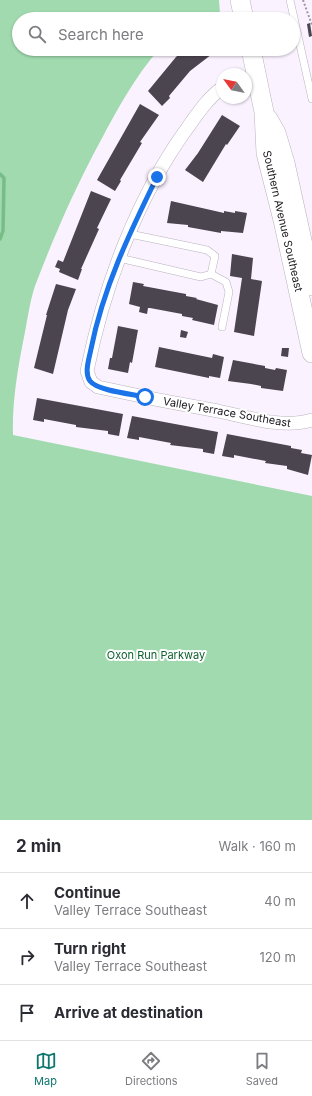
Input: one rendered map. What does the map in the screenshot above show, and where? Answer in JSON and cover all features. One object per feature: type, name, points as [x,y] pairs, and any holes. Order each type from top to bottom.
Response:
[{"type":"main road","points":[[240,0],[243,12]]},
{"type":"main road","name":"Southern Avenue Southeast","points":[[250,56],[251,68]]},
{"type":"main road","name":"Southern Avenue Southeast","points":[[252,80],[264,112],[276,133],[312,286]]},
{"type":"main road","name":"Southern Avenue Southeast","points":[[264,112],[266,153],[284,220],[312,353]]},
{"type":"street","name":"Valley Terrace Southeast","points":[[216,92],[200,109],[176,143],[157,177],[119,258],[103,301],[93,339],[87,371],[89,379],[94,385],[145,397],[278,422],[300,423],[312,420]]},
{"type":"lane","points":[[290,0],[293,12]]},
{"type":"lane","points":[[300,45],[312,99]]},
{"type":"lane","points":[[130,234],[207,250],[215,256],[211,274]]},
{"type":"lane","points":[[119,258],[201,277],[211,274],[226,282],[229,292],[222,327]]},
{"type":"path","points":[[303,0],[312,25]]},
{"type":"green space","name":"Oxon Run Parkway","points":[[0,0],[219,0],[220,12],[12,12],[12,56],[153,56],[127,93],[91,158],[65,212],[35,286],[17,377],[13,412],[13,435],[312,496],[312,820],[0,820]]},
{"type":"building","points":[[310,23],[312,36],[309,37],[307,24]]},
{"type":"building","points":[[210,56],[190,71],[169,96],[170,98],[162,106],[148,91],[176,57]]},
{"type":"building","points":[[140,104],[159,115],[140,142],[142,143],[115,191],[97,180]]},
{"type":"building","points":[[222,115],[240,126],[227,145],[226,144],[203,182],[185,170],[198,153]]},
{"type":"building","points":[[91,191],[111,199],[97,228],[99,229],[81,269],[78,280],[59,272],[60,269],[55,267],[58,260],[63,262]]},
{"type":"building","points":[[171,201],[224,213],[224,211],[235,213],[235,211],[247,213],[243,233],[221,231],[221,233],[188,227],[188,225],[167,223]]},
{"type":"building","points":[[232,254],[253,258],[251,279],[262,281],[254,336],[234,332],[242,278],[230,276]]},
{"type":"building","points":[[133,282],[144,284],[143,286],[186,294],[186,296],[218,305],[214,325],[192,320],[193,318],[182,316],[182,314],[150,308],[148,308],[147,314],[139,312],[140,307],[129,304]]},
{"type":"building","points":[[56,284],[76,289],[68,310],[53,374],[34,368],[46,315]]},
{"type":"building","points":[[118,326],[138,330],[132,363],[130,362],[128,373],[108,369],[110,358],[112,358]]},
{"type":"building","points":[[181,330],[188,332],[186,338],[180,337]]},
{"type":"building","points":[[159,347],[212,358],[213,354],[224,357],[220,378],[209,376],[209,378],[155,367]]},
{"type":"building","points":[[282,348],[289,348],[288,357],[281,356]]},
{"type":"building","points":[[233,360],[265,366],[265,368],[275,370],[276,368],[287,370],[283,391],[228,381]]},
{"type":"building","points":[[37,398],[123,414],[119,436],[108,434],[108,431],[76,427],[76,425],[44,419],[44,422],[33,420]]},
{"type":"building","points":[[132,416],[218,432],[214,454],[203,452],[203,449],[170,445],[171,443],[139,437],[139,440],[127,438]]},
{"type":"building","points":[[227,434],[291,446],[291,448],[302,450],[301,453],[312,455],[308,475],[287,469],[287,466],[265,463],[266,461],[234,455],[234,458],[222,456]]},
{"type":"waterway","points":[[0,174],[4,178],[3,231],[0,239]]},
{"type":"route","points":[[145,397],[98,387],[91,382],[87,371],[93,339],[103,301],[119,258],[157,177]]}]
